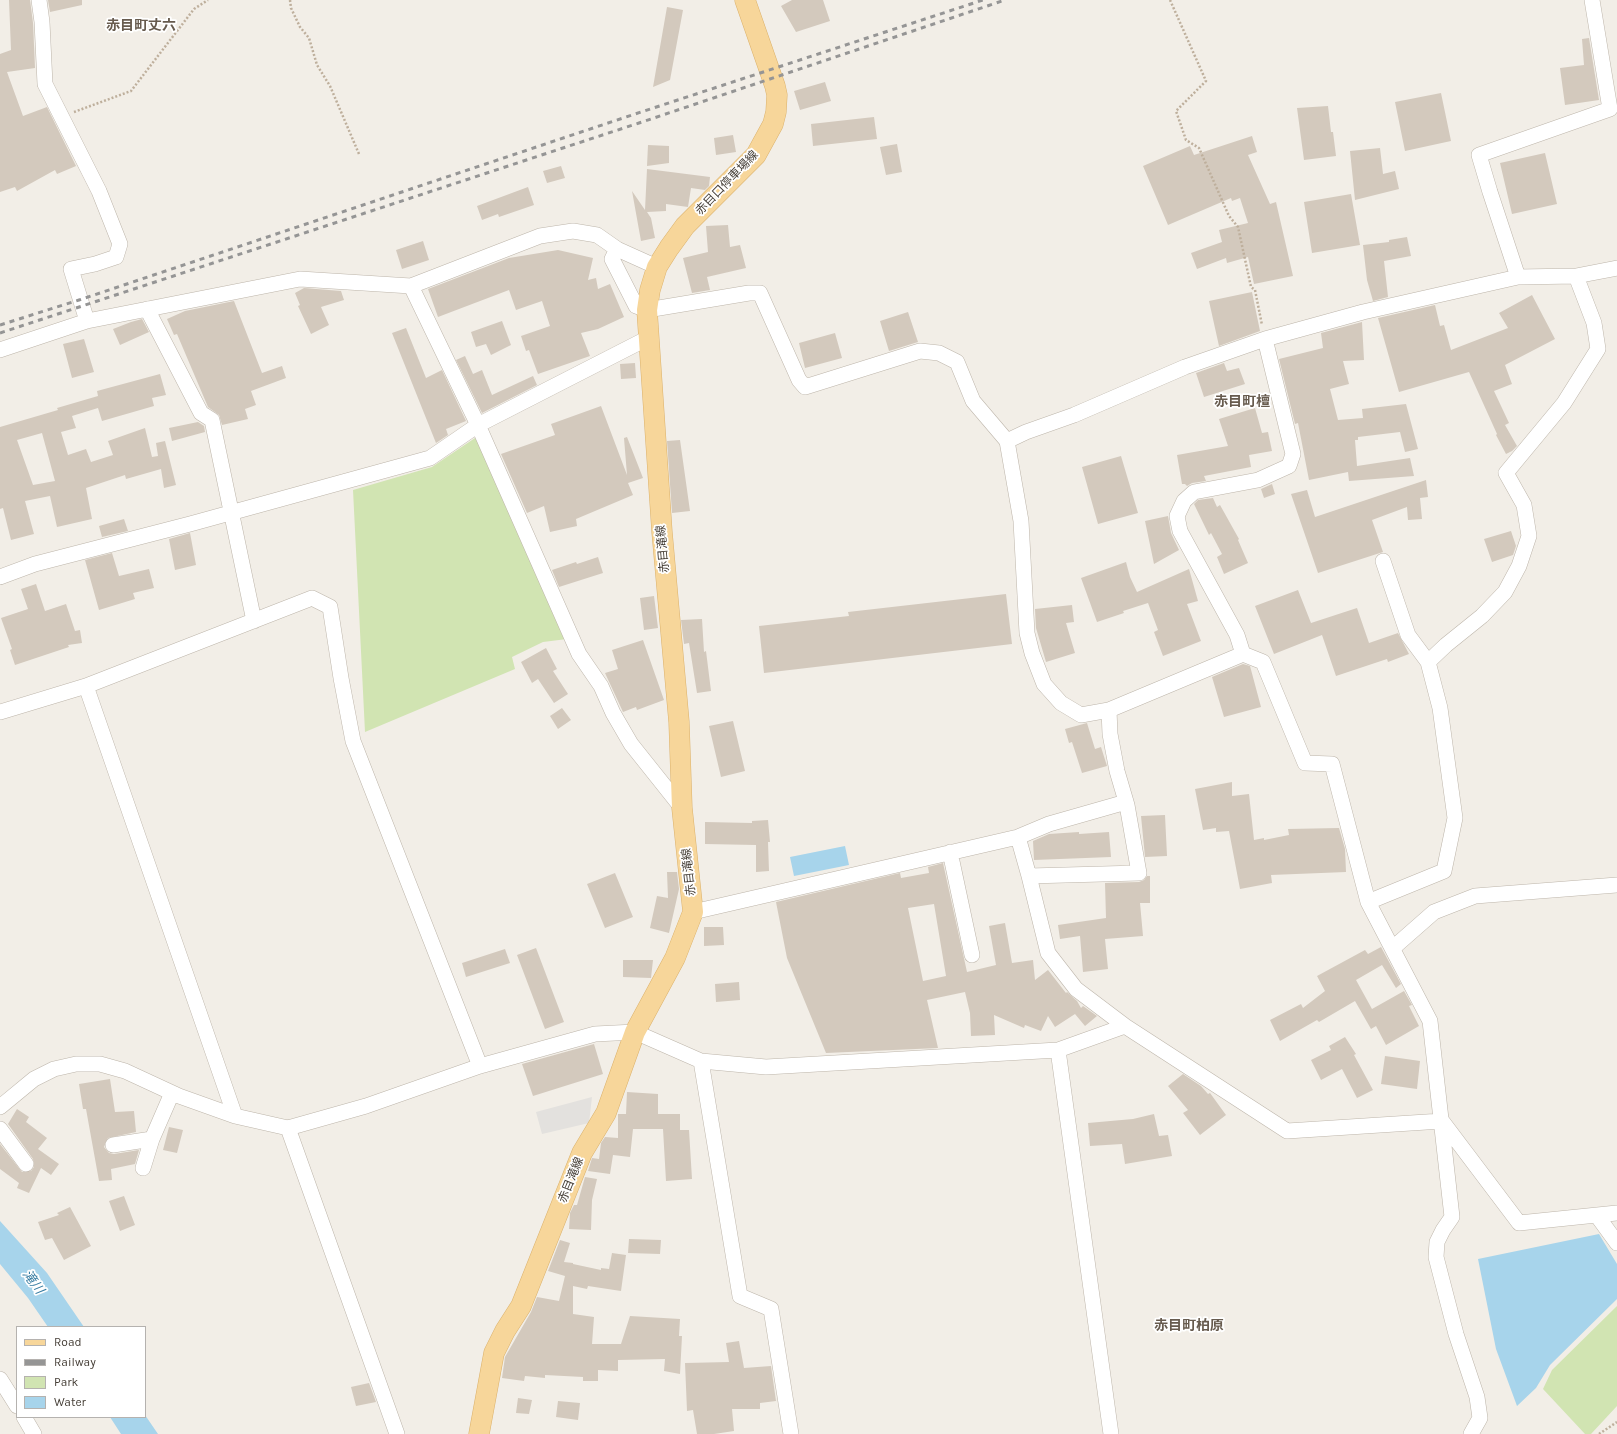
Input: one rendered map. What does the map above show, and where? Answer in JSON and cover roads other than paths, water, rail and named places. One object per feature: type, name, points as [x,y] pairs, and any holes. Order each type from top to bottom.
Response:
[{"type":"main road","name":"赤目口停車場線","points":[[657,267],[685,226],[756,155],[773,124],[776,112],[777,95],[775,86],[745,0]]},
{"type":"main road","name":"赤目滝線","points":[[475,1433],[494,1353],[505,1331],[521,1306],[582,1153],[606,1113],[635,1032],[675,958],[693,912],[682,808],[679,722],[662,532],[648,338],[647,310],[650,290],[657,267]]},
{"type":"street","points":[[38,0],[42,22],[45,84],[63,116],[99,191],[120,244],[116,256],[95,264],[71,269],[87,321]]},
{"type":"street","points":[[1518,277],[1479,155],[1613,108],[1592,0]]},
{"type":"street","points":[[0,350],[87,321],[300,279],[412,286],[540,236],[573,231],[597,235],[617,248],[657,267]]},
{"type":"street","points":[[617,248],[612,259],[636,306],[647,310],[749,293],[760,293],[799,380],[805,387],[920,351],[939,353],[957,362],[973,401],[1007,441],[1021,521],[1027,633],[1032,653],[1044,684],[1061,703],[1081,715],[1109,710],[1243,654],[1263,662],[1305,763],[1332,764],[1368,902],[1430,1021],[1452,1217],[1437,1242],[1436,1257],[1456,1334],[1477,1397],[1480,1418],[1471,1434]]},
{"type":"street","points":[[1007,441],[1026,432],[1074,415],[1185,367],[1265,339],[1363,312],[1518,277],[1576,276],[1617,268]]},
{"type":"street","points":[[1428,662],[1446,645],[1482,616],[1505,592],[1519,566],[1529,536],[1524,505],[1506,473],[1564,403],[1598,348],[1594,323],[1576,276]]},
{"type":"street","points":[[412,286],[478,426],[579,654],[601,686],[613,714],[631,744],[682,808]]},
{"type":"street","points":[[147,309],[201,413],[212,420],[254,621]]},
{"type":"street","points":[[0,577],[35,564],[430,458],[478,426],[648,338]]},
{"type":"street","points":[[1243,654],[1237,635],[1180,531],[1177,516],[1184,501],[1194,492],[1258,480],[1289,466],[1293,454],[1265,339]]},
{"type":"street","points":[[1368,902],[1444,871],[1455,818],[1440,708],[1428,662],[1408,635],[1383,561]]},
{"type":"street","points":[[0,712],[86,686],[312,598],[330,607],[341,678],[354,741],[480,1066]]},
{"type":"street","points":[[86,686],[235,1116]]},
{"type":"street","points":[[1029,876],[1139,872],[1126,802],[1117,771],[1110,734],[1109,710]]},
{"type":"street","points":[[693,912],[1018,836],[1049,824],[1126,802]]},
{"type":"street","points":[[1018,836],[1048,953],[1076,989],[1126,1026],[1287,1131],[1442,1121]]},
{"type":"street","points":[[950,852],[972,955]]},
{"type":"street","points":[[1393,948],[1434,912],[1475,896],[1617,885]]},
{"type":"street","points":[[0,1107],[34,1079],[54,1069],[76,1064],[100,1064],[125,1071],[172,1092],[235,1116],[288,1128],[366,1106],[480,1066],[595,1034],[635,1032],[701,1061],[766,1067],[1058,1050],[1126,1026]]},
{"type":"street","points":[[1058,1050],[1111,1434]]},
{"type":"street","points":[[701,1061],[740,1296],[771,1309],[791,1434]]},
{"type":"street","points":[[143,1168],[152,1139],[172,1092]]},
{"type":"street","points":[[1442,1121],[1519,1224],[1617,1214]]},
{"type":"street","points":[[288,1128],[397,1434]]},
{"type":"street","points":[[0,1129],[26,1164]]},
{"type":"street","points":[[112,1145],[152,1139]]},
{"type":"street","points":[[1598,1217],[1617,1243]]},
{"type":"street","points":[[0,1379],[16,1404]]},
{"type":"street","points":[[25,1418],[34,1434]]},
{"type":"water","points":[[845,846],[849,865],[794,876],[790,857]]},
{"type":"water","name":"滝川","points":[[0,1221],[47,1273],[83,1326],[47,1326],[28,1298],[0,1264]]},
{"type":"water","points":[[1599,1234],[1617,1264],[1617,1299],[1550,1365],[1536,1388],[1517,1406],[1496,1349],[1478,1259]]},
{"type":"water","points":[[146,1416],[158,1434],[121,1434],[111,1418],[146,1418]]},
{"type":"railway","points":[[0,325],[983,0]]},
{"type":"railway","points":[[0,333],[639,123],[1005,0]]},
{"type":"district","name":"赤目町丈六","points":[[141,26]]},
{"type":"district","name":"赤目町檀","points":[[1242,402]]},
{"type":"district","name":"赤目町柏原","points":[[1189,1326]]}]
